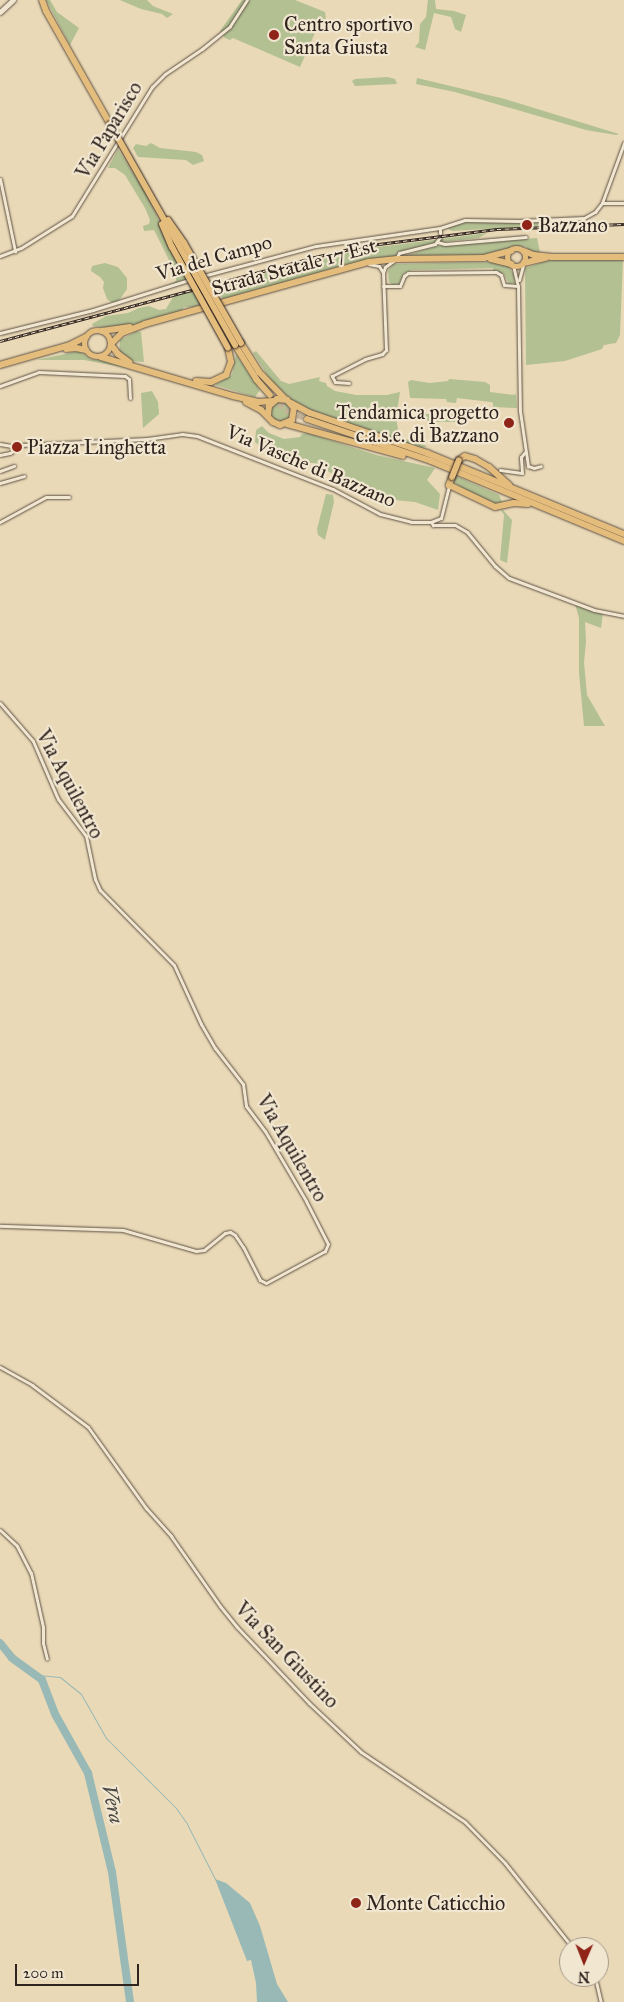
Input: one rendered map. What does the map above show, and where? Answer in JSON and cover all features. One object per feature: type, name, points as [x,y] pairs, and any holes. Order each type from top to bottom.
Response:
[{"type":"highway","points":[[37,0],[46,12],[235,345],[256,380],[271,398]]},
{"type":"highway","points":[[42,0],[46,12]]},
{"type":"highway","points":[[112,344],[118,354],[131,363],[149,370]]},
{"type":"highway","points":[[131,363],[200,382],[211,382],[221,379],[228,372],[235,345]]},
{"type":"highway","points":[[235,345],[258,372],[288,401],[310,413],[366,431],[455,465],[624,534]]},
{"type":"highway","points":[[100,357],[258,402],[271,398],[288,401]]},
{"type":"highway","points":[[233,396],[256,407],[276,424],[287,424],[455,465]]},
{"type":"highway","points":[[268,416],[271,398]]},
{"type":"highway","points":[[287,424],[294,414],[288,401]]},
{"type":"highway","points":[[307,419],[455,465],[503,496],[502,505]]},
{"type":"highway","points":[[516,490],[486,465],[468,456],[462,457],[455,465],[449,484],[495,507],[519,503],[541,507]]},
{"type":"highway","points":[[478,474],[488,473],[489,468],[486,465]]},
{"type":"highway","points":[[483,482],[624,541]]},
{"type":"main road","points":[[0,12],[8,0]]},
{"type":"main road","points":[[0,12],[13,0]]},
{"type":"main road","points":[[552,257],[518,267],[512,265],[508,257],[511,251],[517,248],[534,255],[552,257],[624,257]]},
{"type":"main road","name":"Strada Statale 17 Est","points":[[112,344],[122,333],[145,324],[356,266],[396,259],[484,258],[511,251]]},
{"type":"main road","points":[[524,251],[527,258],[524,264]]},
{"type":"main road","name":"Strada Statale 17 Est","points":[[484,258],[512,265]]},
{"type":"main road","name":"Strada Statale 17 Est","points":[[101,331],[145,324]]},
{"type":"main road","points":[[0,365],[22,358],[70,345],[94,331],[108,334],[112,344],[108,353],[100,357],[92,356],[86,350],[71,348],[22,358]]},
{"type":"main road","points":[[86,337],[86,350]]},
{"type":"street","name":"Via Paparisco","points":[[0,256],[15,251],[59,226],[74,214],[152,87],[166,74],[202,49],[230,26],[247,0]]},
{"type":"street","points":[[624,143],[602,203],[624,203]]},
{"type":"street","points":[[0,179],[15,251]]},
{"type":"street","name":"Via del Campo","points":[[0,333],[93,310],[298,250],[440,228],[448,224],[472,219],[515,221],[582,218],[593,214],[602,203]]},
{"type":"street","points":[[437,242],[440,228]]},
{"type":"street","points":[[349,383],[336,382],[332,377],[343,369],[382,354],[385,351],[383,273],[386,265],[396,259],[400,252],[437,242],[445,244],[526,237]]},
{"type":"street","points":[[518,286],[524,264]]},
{"type":"street","points":[[356,266],[377,265],[383,273]]},
{"type":"street","points":[[512,265],[518,286],[519,394],[526,451],[530,467],[542,466]]},
{"type":"street","points":[[383,286],[400,286],[404,276],[408,273],[496,272],[501,275],[504,285],[518,286]]},
{"type":"street","points":[[0,386],[39,372],[125,376],[129,379],[130,398]]},
{"type":"street","name":"Via Vasche di Bazzano","points":[[17,447],[28,444],[191,435],[227,447],[333,489],[380,514],[411,522],[431,522],[433,525],[452,524],[467,532],[495,566],[509,578],[594,610],[624,616]]},
{"type":"street","points":[[0,444],[17,447]]},
{"type":"street","points":[[0,455],[8,454],[17,447]]},
{"type":"street","points":[[500,470],[522,473],[521,458],[526,451]]},
{"type":"street","points":[[0,471],[14,466]]},
{"type":"street","points":[[0,483],[24,476]]},
{"type":"street","points":[[431,522],[440,518],[449,484]]},
{"type":"street","points":[[0,522],[46,498],[69,497]]},
{"type":"street","name":"Via Aquilentro","points":[[0,703],[33,741],[58,799],[86,836],[95,879],[100,890],[174,965],[201,1024],[215,1048],[243,1084],[248,1111],[265,1131],[306,1201],[328,1244],[325,1251],[266,1283],[260,1280],[243,1247],[235,1235],[230,1232],[225,1233],[207,1248],[199,1251],[123,1230],[0,1226]]},
{"type":"street","name":"Via San Giustino","points":[[0,1367],[32,1385],[88,1427],[146,1508],[171,1536],[220,1606],[237,1626],[309,1703],[362,1752],[465,1822],[505,1863],[564,1937]]},
{"type":"street","points":[[0,1530],[17,1546],[31,1573],[43,1627],[43,1643],[47,1659]]},
{"type":"street","points":[[598,1987],[601,2002]]},
{"type":"green space","points":[[46,0],[50,0],[57,12],[79,28],[70,45]]},
{"type":"green space","points":[[120,0],[147,0],[153,6],[173,14],[167,18],[162,14],[141,9]]},
{"type":"green space","name":"Centro sportivo Santa Giusta","points":[[242,0],[295,0],[325,12],[326,20],[325,22],[321,19],[300,67],[233,38],[230,40],[225,38],[220,31]]},
{"type":"green space","points":[[428,0],[435,0],[436,9],[454,11],[466,15],[461,32],[455,29],[451,17],[434,13],[425,50],[415,47],[419,42],[420,24],[426,17]]},
{"type":"green space","points":[[387,77],[395,79],[397,84],[355,86],[352,81],[355,79]]},
{"type":"green space","points":[[417,78],[505,99],[619,134],[586,130],[455,92],[416,84]]},
{"type":"green space","points":[[151,143],[160,148],[196,152],[202,155],[204,161],[193,165],[186,160],[138,157],[133,148],[136,144],[146,146]]},
{"type":"green space","points":[[118,149],[144,191],[189,280],[168,286],[176,281],[176,274],[154,230],[144,231],[143,226],[149,224],[150,220],[145,208],[125,175],[115,168],[108,168]]},
{"type":"green space","points":[[472,220],[510,223],[539,222],[538,226],[452,231],[445,227]]},
{"type":"green space","points":[[487,233],[479,238],[434,243],[398,253],[394,258],[224,301],[215,286],[363,249]]},
{"type":"green space","points":[[537,238],[540,253],[532,253],[526,247],[518,246],[506,253],[490,256],[400,257],[437,246]]},
{"type":"green space","points":[[623,259],[620,335],[616,343],[604,345],[602,349],[565,361],[526,365],[525,268],[550,260]]},
{"type":"green space","points":[[493,262],[508,266],[514,274],[515,283],[509,284],[504,274],[493,271],[493,268],[412,270],[404,273],[399,284],[393,285],[389,282],[388,271],[393,264]]},
{"type":"green space","points":[[105,263],[118,267],[127,278],[127,289],[118,302],[111,302],[107,299],[103,288],[104,282],[91,271],[92,266]]},
{"type":"green space","points":[[195,291],[202,307],[184,307],[180,313],[125,327],[109,328],[93,326],[92,324],[106,316],[128,313],[139,308],[149,306],[159,310],[166,309],[173,297]]},
{"type":"green space","points":[[137,331],[141,332],[144,362],[130,361],[119,352],[120,340]]},
{"type":"green space","points":[[79,351],[91,359],[107,361],[127,368],[84,360],[37,360]]},
{"type":"green space","points":[[256,351],[281,381],[289,384],[320,377],[319,381],[326,383],[327,386],[335,391],[356,395],[387,395],[400,392],[396,418],[398,429],[394,435],[427,446],[421,449],[317,414],[296,404],[271,381],[253,353]]},
{"type":"green space","points":[[236,354],[260,390],[255,397],[215,385],[232,375]]},
{"type":"green space","points":[[449,379],[485,382],[490,385],[490,392],[515,395],[516,393],[517,408],[493,407],[491,402],[457,398],[456,403],[447,402],[446,399],[410,398],[408,382],[411,380],[430,383],[448,381]]},
{"type":"green space","points":[[152,391],[158,402],[159,414],[143,428],[141,393]]},
{"type":"green space","points":[[281,402],[288,405],[291,412],[288,419],[281,422],[274,419],[271,412],[274,405]]},
{"type":"green space","points":[[420,414],[456,414],[463,419],[458,422],[432,422],[420,418]]},
{"type":"green space","points":[[262,426],[269,433],[284,439],[300,437],[302,434],[308,433],[376,455],[435,468],[427,480],[440,494],[438,510],[415,502],[395,500],[372,489],[338,477],[314,463],[303,463],[296,459],[284,460],[274,452],[262,448],[255,442],[256,430]]},
{"type":"green space","points":[[456,476],[499,495],[502,502],[494,504],[462,488],[454,482]]},
{"type":"green space","points":[[326,494],[333,495],[334,502],[325,540],[318,535],[317,529]]},
{"type":"green space","points":[[501,510],[512,520],[507,563],[500,560],[504,515]]},
{"type":"green space","points":[[575,604],[603,613],[601,628],[585,622],[584,662],[587,695],[605,726],[584,726],[579,673],[579,618]]},
{"type":"water","points":[[215,1879],[226,1883],[250,1903],[260,1926],[277,1984],[288,2002],[257,2002],[256,1983],[251,1960],[247,1961]]},
{"type":"waterway","name":"Vera","points":[[0,1643],[12,1658],[42,1680],[55,1714],[88,1773],[112,1872],[130,2002]]},
{"type":"waterway","points":[[38,1675],[60,1677],[81,1694],[106,1738],[176,1808],[187,1824],[215,1879]]},
{"type":"tunnel","points":[[272,398],[289,412],[307,419]]},
{"type":"railway","points":[[0,341],[311,258],[363,246],[497,229],[624,224]]},
{"type":"place","name":"Centro sportivo Santa Giusta","points":[[274,35]]},
{"type":"place","name":"Bazzano","points":[[527,225]]},
{"type":"place","name":"Tendamica progetto c.a.s.e. di Bazzano","points":[[509,423]]},
{"type":"place","name":"Piazza Linghetta","points":[[17,447]]},
{"type":"place","name":"Monte Caticchio","points":[[356,1903]]}]
